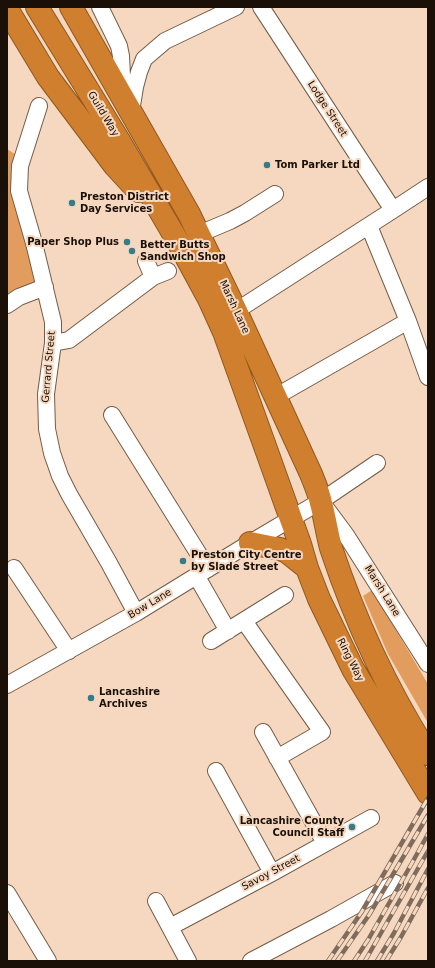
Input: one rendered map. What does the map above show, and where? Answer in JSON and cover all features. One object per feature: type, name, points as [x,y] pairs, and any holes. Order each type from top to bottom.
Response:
[{"type":"highway","name":"Guild Way","points":[[37,7],[167,222]]},
{"type":"highway","points":[[71,7],[126,103]]},
{"type":"highway","points":[[7,9],[48,77],[115,166],[167,222]]},
{"type":"highway","name":"Marsh Lane","points":[[126,103],[187,210],[199,234],[236,310],[311,474],[321,501]]},
{"type":"highway","name":"Marsh Lane","points":[[167,222],[209,299],[224,332],[290,519]]},
{"type":"highway","points":[[321,501],[331,547],[350,600],[394,696],[411,728],[428,754]]},
{"type":"highway","name":"Ring Way","points":[[290,519],[300,544],[307,568],[320,599],[353,669],[428,793]]},
{"type":"highway","points":[[250,543],[280,548],[307,568]]},
{"type":"street","points":[[126,103],[137,80],[144,58],[165,41],[236,7]]},
{"type":"street","name":"Lodge Street","points":[[261,7],[393,210]]},
{"type":"street","points":[[104,9],[121,56],[126,103]]},
{"type":"street","points":[[118,46],[144,58]]},
{"type":"street","name":"Gerrard Street","points":[[39,106],[20,166],[19,192],[34,243],[53,322],[53,343],[46,394],[47,429],[52,453],[68,494],[109,562],[136,613]]},
{"type":"street","points":[[236,310],[428,187]]},
{"type":"street","points":[[199,234],[245,213],[275,194]]},
{"type":"street","points":[[369,226],[408,321],[428,378]]},
{"type":"street","points":[[53,343],[69,340],[161,274],[146,261]]},
{"type":"street","points":[[7,305],[19,297],[45,287]]},
{"type":"street","points":[[275,396],[408,321]]},
{"type":"street","points":[[112,415],[202,573],[228,631]]},
{"type":"street","points":[[290,519],[321,501],[377,463]]},
{"type":"street","name":"Marsh Lane","points":[[321,501],[346,535],[426,656]]},
{"type":"street","name":"Bow Lane","points":[[7,685],[136,613],[290,519]]},
{"type":"street","points":[[14,568],[68,651]]},
{"type":"street","points":[[211,641],[285,596]]},
{"type":"street","points":[[244,621],[322,732],[277,758]]},
{"type":"street","points":[[263,732],[325,843]]},
{"type":"street","points":[[216,771],[272,873]]},
{"type":"street","name":"Savoy Street","points":[[170,927],[371,818]]},
{"type":"street","points":[[251,961],[395,883]]},
{"type":"street","points":[[7,893],[48,961]]},
{"type":"street","points":[[156,900],[188,961]]},
{"type":"shaded area","points":[[7,149],[18,156],[42,285],[7,301]]},
{"type":"shaded area","points":[[372,590],[428,684],[428,723],[388,654],[363,596]]},
{"type":"railway","points":[[328,961],[361,913],[428,798]]},
{"type":"railway","points":[[337,961],[369,915],[428,815]]},
{"type":"railway","points":[[354,961],[368,940],[428,834]]},
{"type":"railway","points":[[365,961],[428,851]]},
{"type":"railway","points":[[377,961],[394,933],[428,869]]},
{"type":"railway","points":[[386,961],[428,888]]},
{"type":"place","name":"Tom Parker Ltd","points":[[267,165]]},
{"type":"place","name":"Preston District Day Services","points":[[72,203]]},
{"type":"place","name":"Paper Shop Plus","points":[[127,242]]},
{"type":"place","name":"Better Butts Sandwich Shop","points":[[132,251]]},
{"type":"place","name":"Preston City Centre by Slade Street","points":[[183,561]]},
{"type":"place","name":"Lancashire Archives","points":[[91,698]]},
{"type":"place","name":"Lancashire County Council Staff","points":[[352,827]]}]
